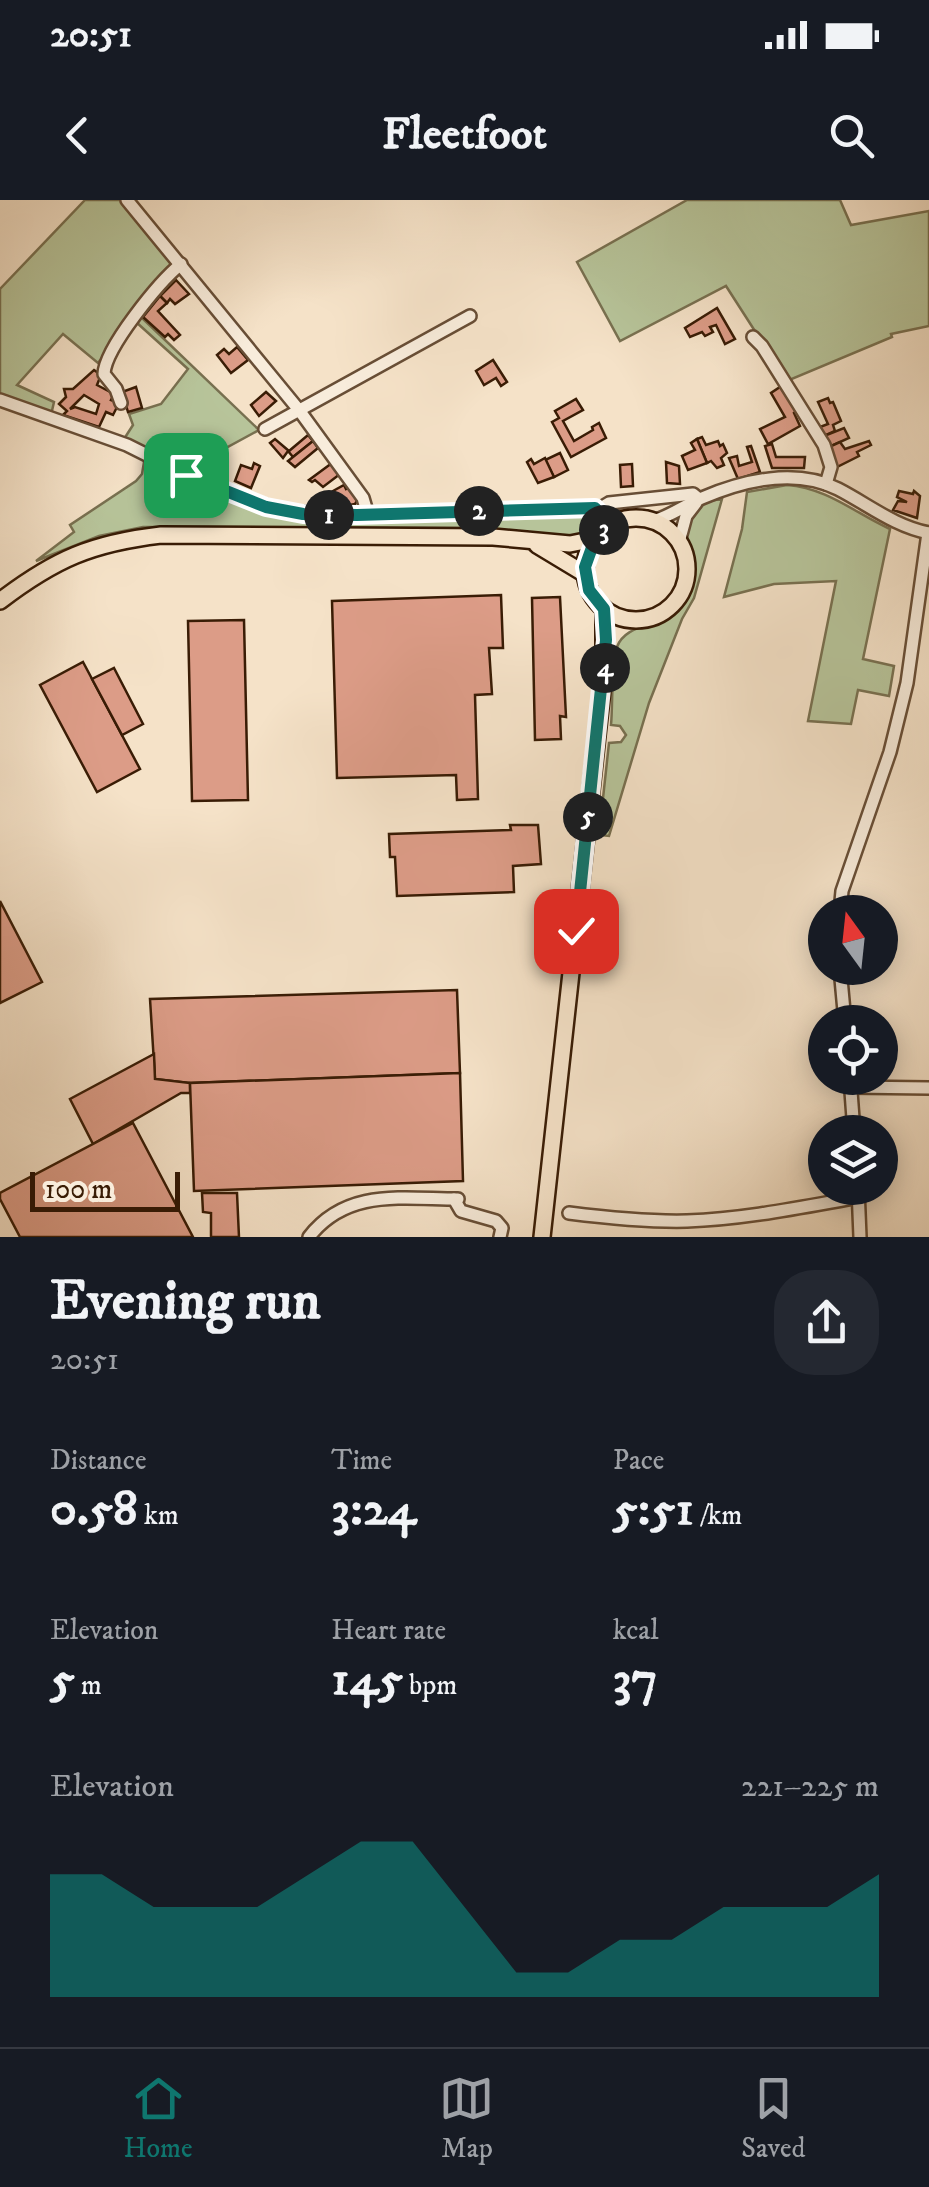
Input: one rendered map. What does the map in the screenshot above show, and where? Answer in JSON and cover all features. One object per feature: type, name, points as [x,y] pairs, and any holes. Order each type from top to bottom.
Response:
[{"type":"main road","points":[[604,672],[618,636],[638,620],[662,613],[680,594],[687,571],[679,542],[668,530],[653,521],[629,519],[611,525],[595,539],[585,574],[592,595],[604,609],[618,617],[638,620]]},
{"type":"main road","points":[[0,601],[37,573],[80,552],[114,540],[160,535],[492,537],[570,544],[595,539]]},
{"type":"main road","points":[[534,543],[585,574]]},
{"type":"main road","points":[[542,1237],[604,672],[604,609]]},
{"type":"street","points":[[127,200],[299,410],[363,498],[368,515]]},
{"type":"street","points":[[121,403],[104,374],[104,362],[181,264]]},
{"type":"street","points":[[265,429],[470,316]]},
{"type":"street","points":[[753,337],[824,445],[831,466],[826,484]]},
{"type":"street","points":[[0,400],[127,444],[186,475],[266,507],[303,514],[599,510],[609,503],[642,499],[693,494],[699,499]]},
{"type":"street","points":[[653,521],[699,499],[782,478],[826,484],[896,523],[928,533],[907,683],[890,752],[842,895]]},
{"type":"street","points":[[679,542],[686,516],[699,499]]},
{"type":"street","points":[[599,510],[611,525]]},
{"type":"street","points":[[898,1086],[929,1088]]},
{"type":"street","points":[[309,1237],[327,1218],[366,1199],[456,1199],[461,1211],[496,1221],[502,1228],[500,1237]]},
{"type":"street","points":[[570,1213],[657,1222],[691,1221],[736,1218],[808,1203]]},
{"type":"street","points":[[859,1205],[860,1237]]},
{"type":"green space","points":[[85,200],[122,200],[175,263],[98,363],[63,334],[17,385],[54,402],[51,415],[0,397],[0,289]]},
{"type":"green space","points":[[687,200],[840,200],[851,225],[929,211],[929,326],[891,334],[892,337],[787,381],[726,286],[620,341],[577,262]]},
{"type":"green space","points":[[140,316],[259,430],[189,468],[124,439],[133,425],[129,414],[161,404],[188,369],[136,322]]},
{"type":"green space","points":[[145,456],[165,466],[170,488],[200,487],[272,513],[301,518],[592,512],[598,524],[577,538],[483,528],[143,527],[99,536],[36,561],[74,532],[70,525],[136,481],[142,474]]},
{"type":"green space","points":[[787,485],[828,496],[890,529],[863,659],[894,666],[889,696],[858,690],[851,724],[808,721],[836,581],[774,584],[724,597],[742,529],[747,492]]},
{"type":"green space","points":[[722,499],[694,598],[649,703],[609,836],[599,835],[609,743],[621,742],[626,735],[620,726],[611,725],[617,647],[630,632],[662,619],[682,605],[692,579],[687,523],[692,512],[703,504]]},
{"type":"building","points":[[176,280],[189,294],[175,304],[170,299],[167,303],[160,296]]},
{"type":"building","points":[[160,296],[167,303],[158,311],[180,335],[174,340],[143,317]]},
{"type":"building","points":[[717,308],[735,339],[725,344],[716,325],[705,336],[702,332],[690,337],[685,328]]},
{"type":"building","points":[[237,347],[248,360],[231,373],[217,355],[224,349],[229,354]]},
{"type":"building","points":[[493,360],[507,382],[501,386],[496,378],[484,385],[476,371]]},
{"type":"building","points":[[94,370],[101,375],[97,385],[114,394],[111,400],[119,403],[113,415],[106,412],[99,427],[63,415],[67,411],[59,404],[66,397],[64,389],[73,389]],"holes":[[[84,395],[99,404],[96,414],[70,409]]]},
{"type":"building","points":[[136,387],[142,408],[128,412],[122,392]]},
{"type":"building","points":[[780,387],[798,410],[794,413],[800,426],[768,444],[760,429],[785,417],[771,393]]},
{"type":"building","points":[[266,392],[276,401],[259,416],[251,405]]},
{"type":"building","points":[[828,398],[841,421],[833,425],[835,431],[824,436],[820,427],[828,424],[818,402]]},
{"type":"building","points":[[576,399],[583,410],[563,421],[574,441],[599,423],[606,438],[571,457],[552,422],[559,418],[555,411]]},
{"type":"building","points":[[844,428],[849,438],[829,447],[824,436]]},
{"type":"building","points":[[308,435],[313,441],[293,457],[288,451],[283,458],[270,443],[275,439],[289,451]]},
{"type":"building","points":[[702,437],[706,445],[718,441],[720,446],[723,444],[727,453],[721,458],[724,465],[717,468],[711,461],[707,463],[697,439]]},
{"type":"building","points":[[697,439],[707,463],[688,470],[682,456],[695,450],[691,443]]},
{"type":"building","points":[[313,441],[318,448],[295,467],[288,461]]},
{"type":"building","points":[[869,441],[871,445],[857,452],[859,456],[837,467],[829,447],[840,442],[845,449]]},
{"type":"building","points":[[772,444],[776,457],[805,457],[804,468],[772,468],[765,446]]},
{"type":"building","points":[[751,446],[760,472],[738,479],[729,458],[737,456],[739,466],[752,462],[747,447]]},
{"type":"building","points":[[560,453],[568,470],[554,477],[545,460]]},
{"type":"building","points":[[545,458],[554,477],[538,483],[527,462],[531,459],[534,464]]},
{"type":"building","points":[[666,462],[679,466],[680,484],[667,483]]},
{"type":"building","points":[[254,463],[260,466],[251,488],[235,481],[241,465],[252,469]]},
{"type":"building","points":[[332,463],[340,474],[323,487],[309,480]]},
{"type":"building","points":[[632,464],[633,486],[621,487],[620,465]]},
{"type":"building","points":[[344,485],[346,489],[350,487],[357,501],[339,507],[333,491]]},
{"type":"building","points":[[899,491],[914,491],[920,496],[917,518],[893,510],[898,501],[907,502],[897,497]]},
{"type":"building","points":[[501,595],[503,648],[489,648],[492,694],[475,695],[478,799],[457,800],[456,775],[337,778],[332,601]]},
{"type":"building","points":[[560,597],[566,717],[560,716],[561,739],[535,740],[532,598]]},
{"type":"building","points":[[244,620],[248,800],[192,801],[188,621]]},
{"type":"building","points":[[83,662],[140,769],[97,792],[40,685]]},
{"type":"building","points":[[114,668],[143,724],[122,735],[92,679]]},
{"type":"building","points":[[510,825],[538,825],[541,864],[513,866],[514,892],[397,896],[395,857],[390,857],[389,834],[511,830]]},
{"type":"building","points":[[0,901],[42,982],[0,1003]]},
{"type":"building","points":[[457,990],[460,1073],[190,1083],[155,1079],[150,999]]},
{"type":"building","points":[[154,1054],[155,1079],[190,1083],[190,1093],[181,1093],[93,1144],[70,1099]]},
{"type":"building","points":[[460,1073],[463,1181],[194,1191],[190,1083]]},
{"type":"building","points":[[133,1123],[193,1237],[20,1237],[0,1193]]},
{"type":"building","points":[[202,1193],[237,1193],[239,1237],[211,1237],[211,1213],[203,1212]]},
{"type":"route","points":[[186,475],[266,507],[303,514],[595,508],[605,515],[611,525],[595,539],[585,567],[589,590],[604,609],[606,640],[576,931]]}]
